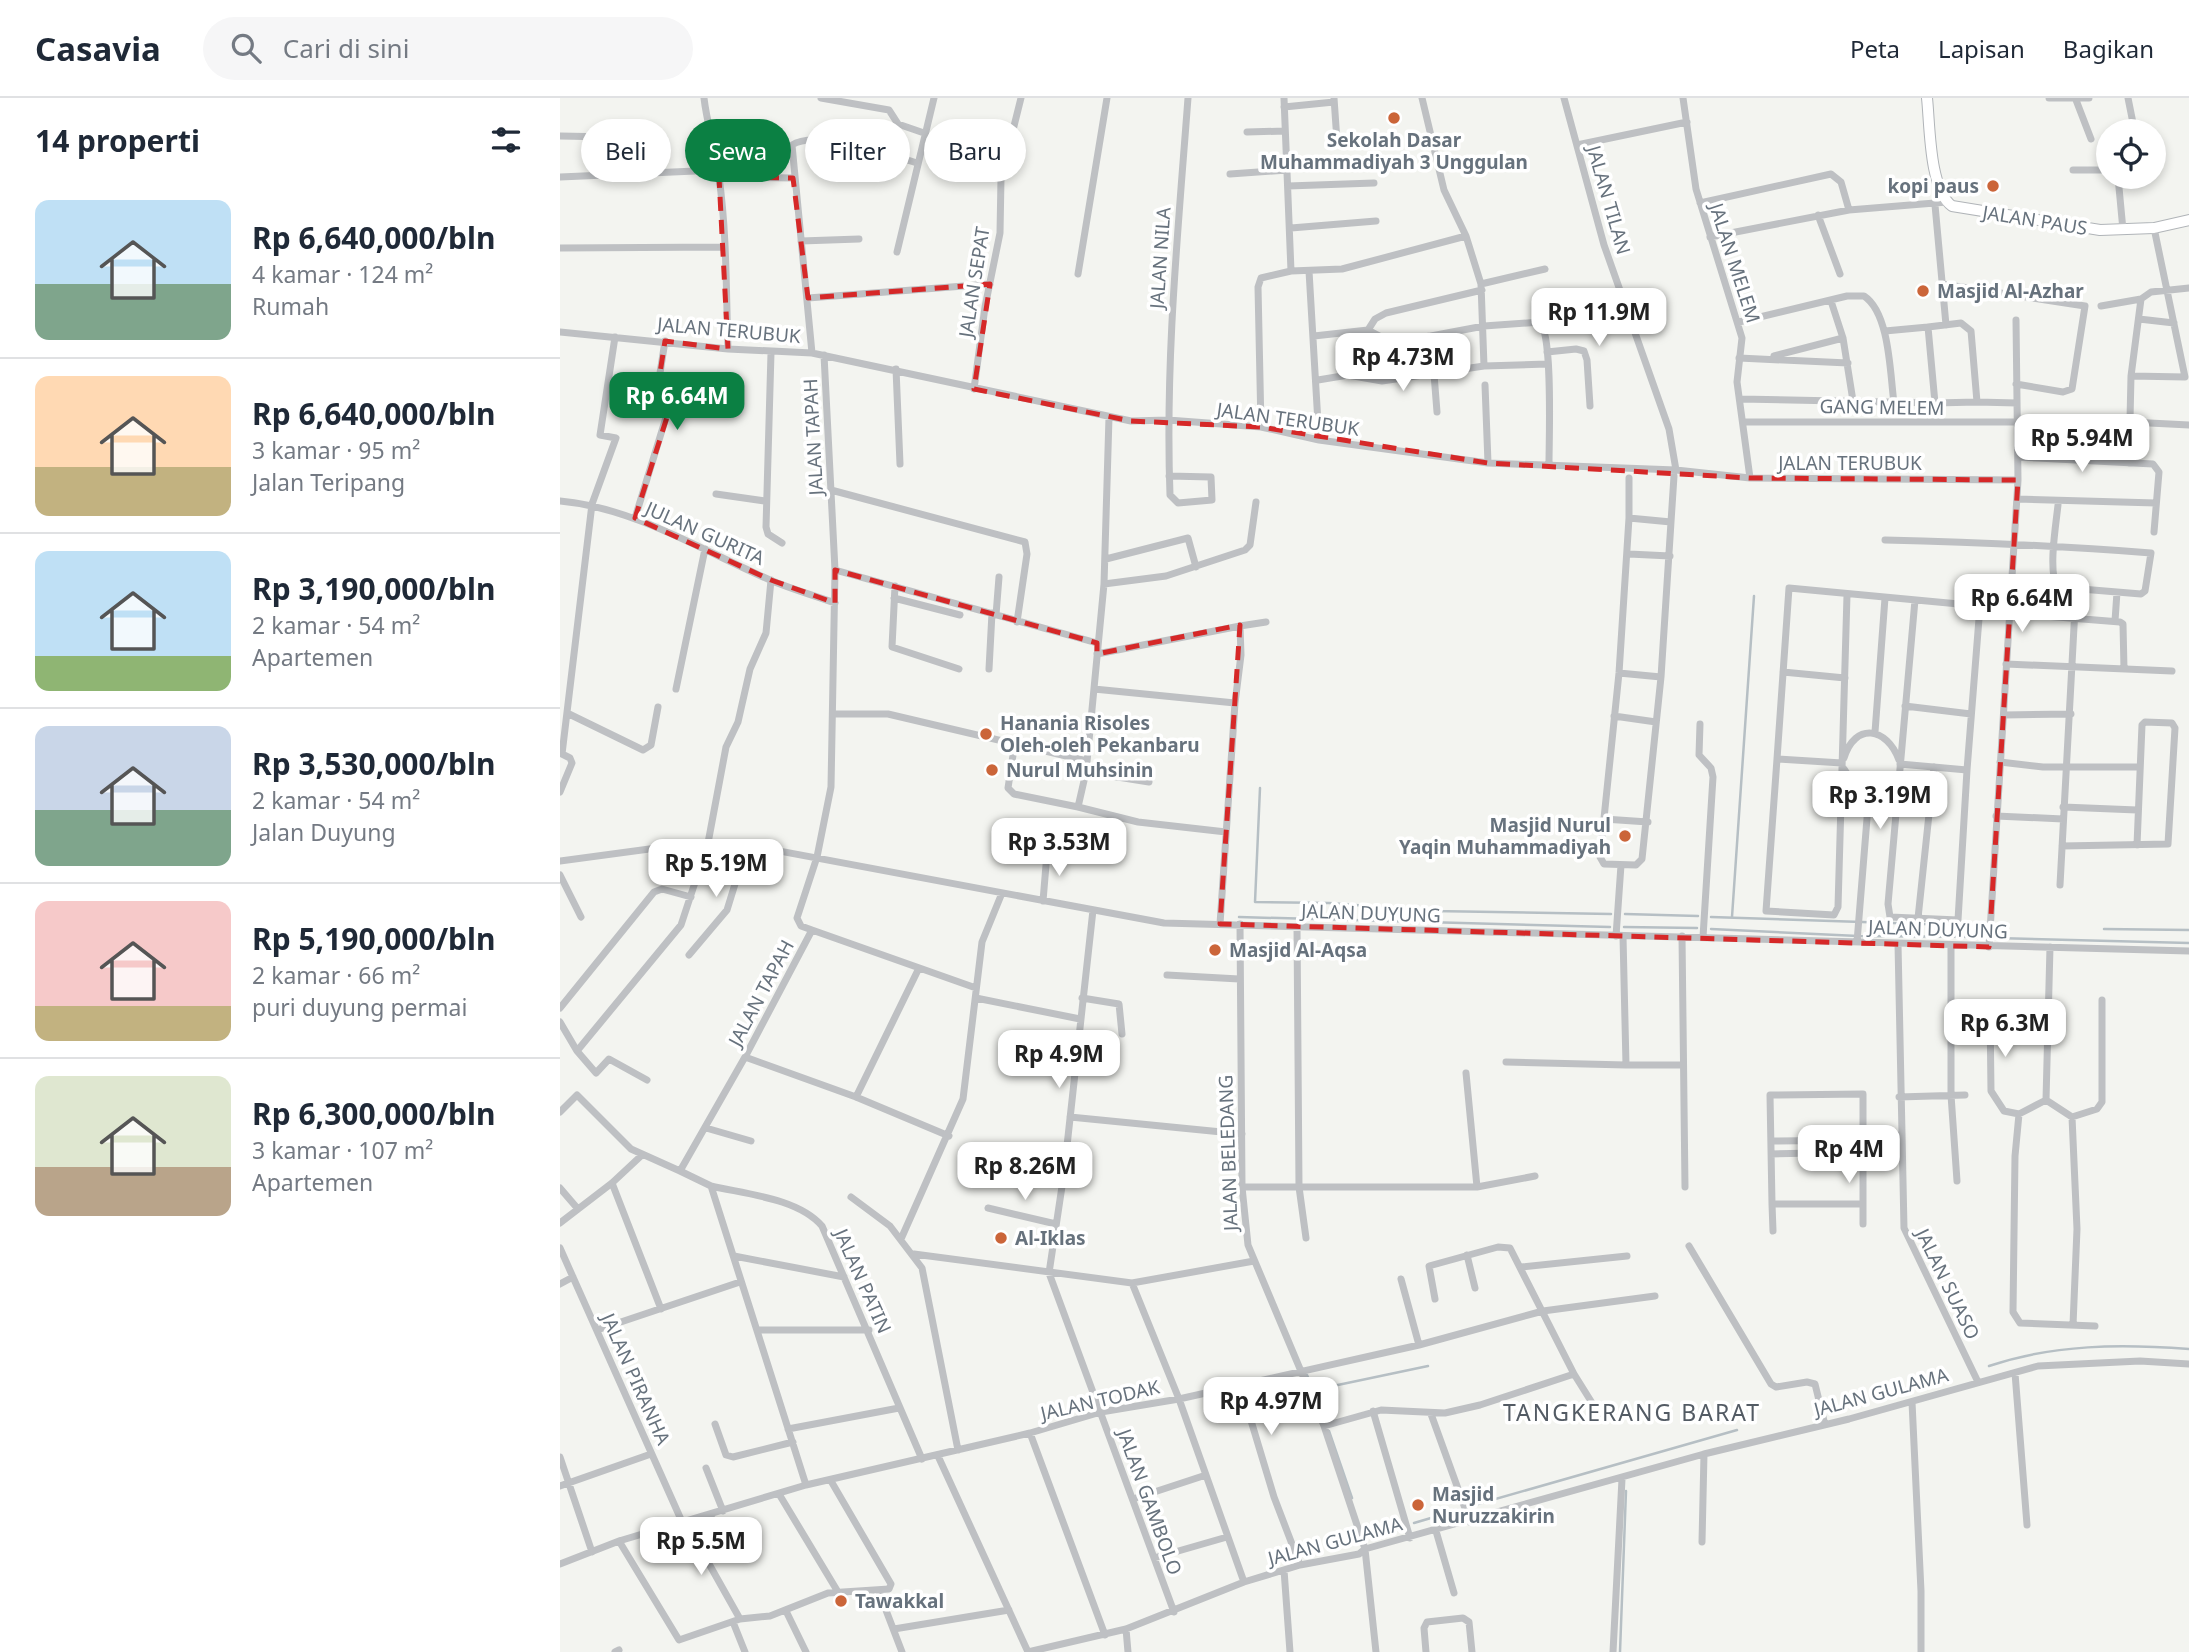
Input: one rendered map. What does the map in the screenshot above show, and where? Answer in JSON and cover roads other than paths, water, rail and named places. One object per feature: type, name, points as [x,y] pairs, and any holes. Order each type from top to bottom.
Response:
[{"type":"main road","points":[[1927,98],[1936,181],[1947,202]]},
{"type":"main road","name":"JALAN PAUS","points":[[1947,202],[1968,210],[2067,226],[2123,230],[2154,228],[2189,220]]},
{"type":"street","points":[[704,98],[707,119]]},
{"type":"street","points":[[821,98],[889,110],[898,124],[924,133]]},
{"type":"street","points":[[929,119],[934,98]]},
{"type":"street","name":"JALAN SEPAT","points":[[974,389],[1000,233],[1001,178],[1021,98]]},
{"type":"street","points":[[1078,274],[1108,98]]},
{"type":"street","name":"JALAN NILA","points":[[1169,476],[1169,354],[1188,98]]},
{"type":"street","points":[[1422,98],[1444,190],[1466,236],[1481,287],[1484,366]]},
{"type":"street","name":"JALAN TILAN","points":[[1564,98],[1604,245],[1669,429],[1675,473],[1648,822],[1641,862],[1621,865]]},
{"type":"street","name":"JALAN MELEM","points":[[1683,98],[1700,203],[1739,322],[1743,344],[1737,374],[1750,478]]},
{"type":"street","points":[[2049,98],[2089,98]]},
{"type":"street","points":[[2128,98],[2132,119]]},
{"type":"street","points":[[1291,271],[1284,102],[1334,100],[1337,141],[1342,144],[1353,143]]},
{"type":"street","points":[[2076,100],[2091,139]]},
{"type":"street","points":[[1577,145],[1687,122]]},
{"type":"street","points":[[1247,132],[1285,131]]},
{"type":"street","points":[[560,136],[581,136]]},
{"type":"street","points":[[897,252],[924,137]]},
{"type":"street","points":[[812,353],[793,178],[794,143],[802,141],[873,149],[917,163]]},
{"type":"street","points":[[1230,174],[1287,170]]},
{"type":"street","points":[[2073,170],[2096,170]]},
{"type":"street","points":[[1700,203],[1831,174],[1841,182],[1849,210]]},
{"type":"street","points":[[560,177],[685,175]]},
{"type":"street","points":[[720,182],[725,247],[727,349]]},
{"type":"street","points":[[1288,186],[1374,183]]},
{"type":"street","points":[[2119,189],[2123,230]]},
{"type":"street","points":[[1710,237],[1849,210],[1947,202]]},
{"type":"street","points":[[1936,205],[1946,325]]},
{"type":"street","points":[[1818,215],[1840,274]]},
{"type":"street","points":[[1291,228],[1376,221]]},
{"type":"street","points":[[2131,376],[2187,377],[2154,228]]},
{"type":"street","points":[[1261,427],[1258,282],[1267,275],[1353,266],[1466,236]]},
{"type":"street","points":[[801,241],[859,239]]},
{"type":"street","points":[[560,248],[725,247]]},
{"type":"street","points":[[1368,330],[1375,319],[1386,313],[1545,268]]},
{"type":"street","points":[[1309,271],[1318,380],[1318,440]]},
{"type":"street","points":[[808,298],[990,284]]},
{"type":"street","points":[[1942,284],[2085,306],[2072,389],[2063,392],[2016,384]]},
{"type":"street","points":[[2101,306],[2141,299],[2151,292],[2189,288]]},
{"type":"street","points":[[1739,322],[1864,296],[1873,305],[1885,331],[1894,403]]},
{"type":"street","points":[[2129,463],[2131,376],[2141,299]]},
{"type":"street","points":[[1831,301],[1843,338],[1853,401]]},
{"type":"street","points":[[2139,319],[2174,323]]},
{"type":"street","points":[[1989,947],[2018,499],[2016,320]]},
{"type":"street","points":[[1314,336],[1368,330],[1389,341],[1484,326],[1539,322],[1545,329],[1547,352],[1549,463]]},
{"type":"street","points":[[1885,331],[1963,323],[1970,328],[1977,402]]},
{"type":"street","points":[[1927,327],[1935,403]]},
{"type":"street","name":"JALAN TERUBUK","points":[[560,332],[771,353],[812,353],[1131,421],[1168,420],[1261,427],[1318,440],[1488,463],[1549,463],[1750,478],[2018,480]]},
{"type":"street","points":[[1431,336],[1437,412]]},
{"type":"street","points":[[560,792],[572,764],[570,758],[561,753],[592,504],[616,438],[600,435],[615,337]]},
{"type":"street","points":[[1767,358],[1843,338]]},
{"type":"street","points":[[635,518],[673,398],[660,373],[665,341]]},
{"type":"street","points":[[1547,352],[1576,349],[1584,351],[1590,406]]},
{"type":"street","points":[[771,353],[765,501],[768,534],[782,543]]},
{"type":"street","name":"JALAN TAPAH","points":[[680,1171],[745,1057],[812,930],[802,926],[797,918],[817,857],[831,788],[833,714],[835,570],[824,355]]},
{"type":"street","points":[[1739,358],[1848,363]]},
{"type":"street","points":[[1318,380],[1348,375],[1374,382],[1484,366],[1547,364]]},
{"type":"street","points":[[896,369],[900,464]]},
{"type":"street","points":[[1485,385],[1488,463]]},
{"type":"street","points":[[1740,399],[2017,403]]},
{"type":"street","points":[[1079,807],[1086,772],[1106,559],[1109,417]]},
{"type":"street","name":"GANG MELEM","points":[[1743,422],[2019,422]]},
{"type":"street","points":[[2130,422],[2189,425]]},
{"type":"street","points":[[2019,457],[2153,464],[2158,469],[2154,532]]},
{"type":"street","points":[[1169,476],[1211,477],[1212,500],[1173,502],[1169,476]]},
{"type":"street","points":[[1626,1065],[1620,936],[1621,865],[1604,864],[1600,860],[1629,554],[1629,478]]},
{"type":"street","points":[[831,490],[1025,542],[1027,554],[1017,622]]},
{"type":"street","points":[[716,494],[765,501]]},
{"type":"street","points":[[2018,499],[2156,503]]},
{"type":"street","name":"JULAN GURITA","points":[[560,501],[592,504],[635,518],[771,580],[835,603]]},
{"type":"street","points":[[1104,584],[1148,580],[1245,550],[1250,545],[1256,502]]},
{"type":"street","points":[[1885,540],[2014,542],[2055,545],[2151,552],[2146,591],[2058,588],[2054,583],[2055,545],[2058,505]]},
{"type":"street","points":[[1629,518],[1671,522]]},
{"type":"street","points":[[1106,559],[1188,538],[1196,567]]},
{"type":"street","points":[[676,690],[705,550]]},
{"type":"street","points":[[1629,554],[1670,556]]},
{"type":"street","points":[[835,570],[1097,643]]},
{"type":"street","points":[[989,669],[999,578]]},
{"type":"street","points":[[577,1051],[681,925],[708,843],[726,747],[738,722],[750,669],[766,633],[771,580]]},
{"type":"street","points":[[895,586],[891,643],[894,650],[959,669]]},
{"type":"street","points":[[1847,595],[1838,907],[1834,915],[1766,911],[1789,588],[1980,606],[1966,770],[1958,920],[1890,917],[1888,904],[1915,600]]},
{"type":"street","points":[[2060,885],[2076,590]]},
{"type":"street","points":[[2116,621],[2118,592]]},
{"type":"street","points":[[932,607],[935,597]]},
{"type":"street","points":[[894,598],[960,615]]},
{"type":"street","points":[[1875,732],[1885,598]]},
{"type":"street","points":[[2009,613],[2116,621],[2123,624],[2124,669]]},
{"type":"street","points":[[1097,654],[1266,622]]},
{"type":"street","points":[[1220,924],[1235,703],[1240,668],[1240,626]]},
{"type":"street","points":[[2006,664],[2172,671]]},
{"type":"street","points":[[1783,672],[1845,678]]},
{"type":"street","points":[[1619,673],[1661,677]]},
{"type":"street","points":[[1094,689],[1235,703]]},
{"type":"street","points":[[1905,706],[1971,714]]},
{"type":"street","points":[[567,713],[643,750],[651,745],[658,707]]},
{"type":"street","points":[[833,714],[888,714],[1087,761]]},
{"type":"street","points":[[2004,715],[2071,714]]},
{"type":"street","points":[[1614,716],[1656,722]]},
{"type":"street","points":[[2062,846],[2165,846],[2169,843],[2173,723],[2143,723],[2137,845]]},
{"type":"street","points":[[1700,724],[1698,750],[1713,776],[1703,937]]},
{"type":"street","points":[[1875,732],[1883,734],[1894,745],[1900,764],[1891,788],[1869,794],[1845,774],[1842,763],[1845,753],[1858,737],[1875,732]]},
{"type":"street","points":[[1015,742],[1008,788],[1014,794],[1138,822],[1226,832]]},
{"type":"street","points":[[1777,759],[1842,763]]},
{"type":"street","points":[[2000,762],[2043,766],[2066,764],[2139,767]]},
{"type":"street","points":[[1900,764],[1966,770]]},
{"type":"street","points":[[1917,918],[1934,767]]},
{"type":"street","points":[[1086,772],[1149,782]]},
{"type":"street","points":[[1858,932],[1869,794]]},
{"type":"street","points":[[2063,807],[2137,810]]},
{"type":"street","points":[[1996,816],[2063,819]]},
{"type":"street","points":[[1604,819],[1648,822]]},
{"type":"street","name":"JALAN DUYUNG","points":[[560,861],[708,843],[747,845],[1164,923],[1620,936],[1703,937],[1858,932],[1898,944],[2189,951]]},
{"type":"street","points":[[689,954],[727,910],[747,845]]},
{"type":"street","points":[[1043,901],[1046,853]]},
{"type":"street","points":[[560,875],[581,917]]},
{"type":"street","points":[[560,1008],[653,892],[662,889],[691,897]]},
{"type":"street","points":[[901,1238],[949,1136],[963,1099],[982,942],[1002,893]]},
{"type":"street","name":"JALAN GAMBOLO","points":[[1093,910],[1049,1273],[1174,1612]]},
{"type":"street","name":"JALAN BELEDANG","points":[[1240,924],[1242,1187],[1246,1233],[1254,1261],[1324,1426],[1365,1549],[1376,1652]]},
{"type":"street","points":[[1297,927],[1299,1186],[1306,1238]]},
{"type":"street","points":[[812,930],[976,988]]},
{"type":"street","points":[[1682,936],[1685,1187]]},
{"type":"street","name":"JALAN SUASO","points":[[1898,944],[1900,1147],[1904,1228],[1978,1382]]},
{"type":"street","points":[[1951,945],[1951,1095],[1957,1181]]},
{"type":"street","points":[[2046,1100],[2050,947]]},
{"type":"street","points":[[856,1097],[919,968]]},
{"type":"street","points":[[1167,975],[1239,979]]},
{"type":"street","points":[[976,998],[1080,1019]]},
{"type":"street","points":[[1082,998],[1118,1003],[1122,1034]]},
{"type":"street","points":[[2072,1117],[2098,1109],[2102,1102],[2102,1000]]},
{"type":"street","points":[[1990,1009],[1991,1091],[2000,1108],[2009,1114],[2019,1114],[2046,1100]]},
{"type":"street","points":[[560,1022],[577,1051],[596,1073],[609,1059],[647,1080]]},
{"type":"street","points":[[745,1057],[856,1097],[949,1136]]},
{"type":"street","points":[[1506,1062],[1683,1065]]},
{"type":"street","points":[[1466,1073],[1477,1186]]},
{"type":"street","points":[[1773,1231],[1770,1095],[1863,1094],[1863,1224]]},
{"type":"street","points":[[560,1112],[578,1095],[631,1149],[711,1186],[806,1485]]},
{"type":"street","points":[[1899,1097],[1965,1095]]},
{"type":"street","points":[[2046,1100],[2072,1117]]},
{"type":"street","points":[[2019,1114],[2015,1156],[2013,1312],[2020,1323],[2095,1326]]},
{"type":"street","points":[[1070,1117],[1242,1134]]},
{"type":"street","points":[[2072,1117],[2077,1229],[2073,1325]]},
{"type":"street","points":[[706,1128],[751,1141]]},
{"type":"street","points":[[1771,1154],[1863,1144],[1900,1135]]},
{"type":"street","points":[[1771,1142],[1900,1147]]},
{"type":"street","points":[[560,1223],[612,1184],[642,1156]]},
{"type":"street","points":[[1242,1187],[1477,1186],[1535,1176]]},
{"type":"street","points":[[612,1184],[660,1309]]},
{"type":"street","name":"JALAN PATIN","points":[[711,1186],[768,1199],[816,1219],[828,1236],[922,1459]]},
{"type":"street","points":[[560,1188],[578,1209]]},
{"type":"street","points":[[851,1197],[884,1220],[901,1238],[914,1254],[925,1276],[933,1335],[958,1451]]},
{"type":"street","points":[[1772,1204],[1863,1204]]},
{"type":"street","points":[[988,1208],[1056,1224]]},
{"type":"street","points":[[1435,1299],[1428,1267],[1507,1246],[1513,1250],[1574,1374],[1599,1414]]},
{"type":"street","points":[[1689,1246],[1771,1384],[1776,1387],[1807,1381],[1815,1384],[1825,1424]]},
{"type":"street","name":"JALAN PIRANHA","points":[[560,1248],[652,1454],[737,1620],[745,1652]]},
{"type":"street","points":[[914,1254],[1132,1283],[1254,1261]]},
{"type":"street","points":[[1467,1255],[1475,1288]]},
{"type":"street","points":[[734,1256],[844,1277]]},
{"type":"street","points":[[1521,1267],[1627,1256]]},
{"type":"street","points":[[560,1284],[573,1278]]},
{"type":"street","points":[[1401,1279],[1419,1345]]},
{"type":"street","points":[[597,1330],[740,1282]]},
{"type":"street","points":[[1132,1283],[1179,1399],[1244,1582]]},
{"type":"street","name":"JALAN TODAK","points":[[560,1564],[619,1542],[806,1485],[958,1451],[1101,1412],[1179,1399],[1478,1332],[1543,1311],[1655,1296]]},
{"type":"street","points":[[757,1330],[869,1330]]},
{"type":"street","name":"JALAN GULAMA","points":[[1028,1652],[1126,1629],[1244,1582],[1300,1565],[1359,1554],[1365,1549],[1470,1522],[1704,1454],[1912,1402],[2038,1366],[2140,1361],[2189,1364]]},
{"type":"street","points":[[2015,1373],[2027,1525]]},
{"type":"street","points":[[1324,1426],[1373,1411],[1389,1409],[1431,1414],[1480,1405],[1574,1374]]},
{"type":"street","points":[[1240,1384],[1274,1497],[1300,1565]]},
{"type":"street","points":[[1912,1402],[1921,1591],[1921,1652]]},
{"type":"street","points":[[788,1429],[899,1408]]},
{"type":"street","points":[[1373,1411],[1410,1538]]},
{"type":"street","points":[[1431,1414],[1470,1522]]},
{"type":"street","points":[[715,1424],[726,1455],[733,1457],[793,1442]]},
{"type":"street","points":[[1030,1433],[1105,1635]]},
{"type":"street","points":[[564,1484],[652,1454]]},
{"type":"street","points":[[1702,1542],[1704,1454]]},
{"type":"street","points":[[937,1455],[1028,1652]]},
{"type":"street","points":[[560,1457],[564,1484],[592,1552]]},
{"type":"street","points":[[706,1468],[723,1511]]},
{"type":"street","points":[[1133,1499],[1206,1475]]},
{"type":"street","points":[[1613,1652],[1622,1479]]},
{"type":"street","points":[[619,1542],[680,1640],[737,1620],[786,1611],[828,1592],[879,1592],[891,1588],[831,1481]]},
{"type":"street","points":[[779,1494],[838,1592]]},
{"type":"street","points":[[710,1515],[732,1550]]},
{"type":"street","points":[[1436,1531],[1454,1593]]},
{"type":"street","points":[[1154,1558],[1227,1537]]},
{"type":"street","points":[[1284,1570],[1290,1652]]},
{"type":"street","points":[[879,1592],[902,1652]]},
{"type":"street","points":[[894,1629],[1009,1610]]},
{"type":"street","points":[[786,1611],[806,1652]]},
{"type":"street","points":[[1426,1652],[1424,1628],[1427,1622],[1463,1618],[1469,1622],[1472,1652]]},
{"type":"street","points":[[1126,1629],[1128,1652]]},
{"type":"waterway","points":[[1732,917],[1754,596]]},
{"type":"waterway","points":[[1260,788],[1255,902],[1329,903],[1433,911],[1611,914]]},
{"type":"waterway","points":[[1625,914],[1698,916]]},
{"type":"waterway","points":[[1239,917],[1610,927]]},
{"type":"waterway","points":[[1711,917],[1984,926]]},
{"type":"waterway","points":[[1624,927],[1697,928]]},
{"type":"waterway","points":[[1711,929],[1858,936],[1983,937]]},
{"type":"waterway","points":[[2104,929],[2189,930]]},
{"type":"waterway","points":[[1996,938],[2189,943]]},
{"type":"waterway","points":[[1989,1366],[2038,1353],[2088,1347],[2189,1349]]},
{"type":"waterway","points":[[1314,1390],[1428,1366]]},
{"type":"waterway","points":[[1307,1375],[1325,1418]]},
{"type":"waterway","points":[[1471,1506],[1737,1430]]},
{"type":"waterway","points":[[1329,1431],[1352,1498]]},
{"type":"waterway","points":[[1620,1652],[1626,1491]]},
{"type":"waterway","points":[[1414,1523],[1458,1510]]},
{"type":"waterway","points":[[1363,1537],[1401,1526]]},
{"type":"place","name":"Sekolah Dasar Muhammadiyah 3 Unggulan","points":[[1394,118]]},
{"type":"place","name":"kopi paus","points":[[1993,186]]},
{"type":"place","name":"Masjid Al-Azhar","points":[[1923,291]]},
{"type":"place","name":"Hanania Risoles Oleh-oleh Pekanbaru","points":[[986,734]]},
{"type":"place","name":"Nurul Muhsinin","points":[[992,770]]},
{"type":"place","name":"Masjid Nurul Yaqin Muhammadiyah","points":[[1625,836]]},
{"type":"place","name":"Masjid Al-Aqsa","points":[[1215,950]]},
{"type":"place","name":"Al-Iklas","points":[[1001,1238]]},
{"type":"place","name":"Masjid Nuruzzakirin","points":[[1418,1505]]},
{"type":"place","name":"Tawakkal","points":[[841,1601]]},
{"type":"district","name":"TANGKERANG BARAT","points":[[1632,1412]]}]
